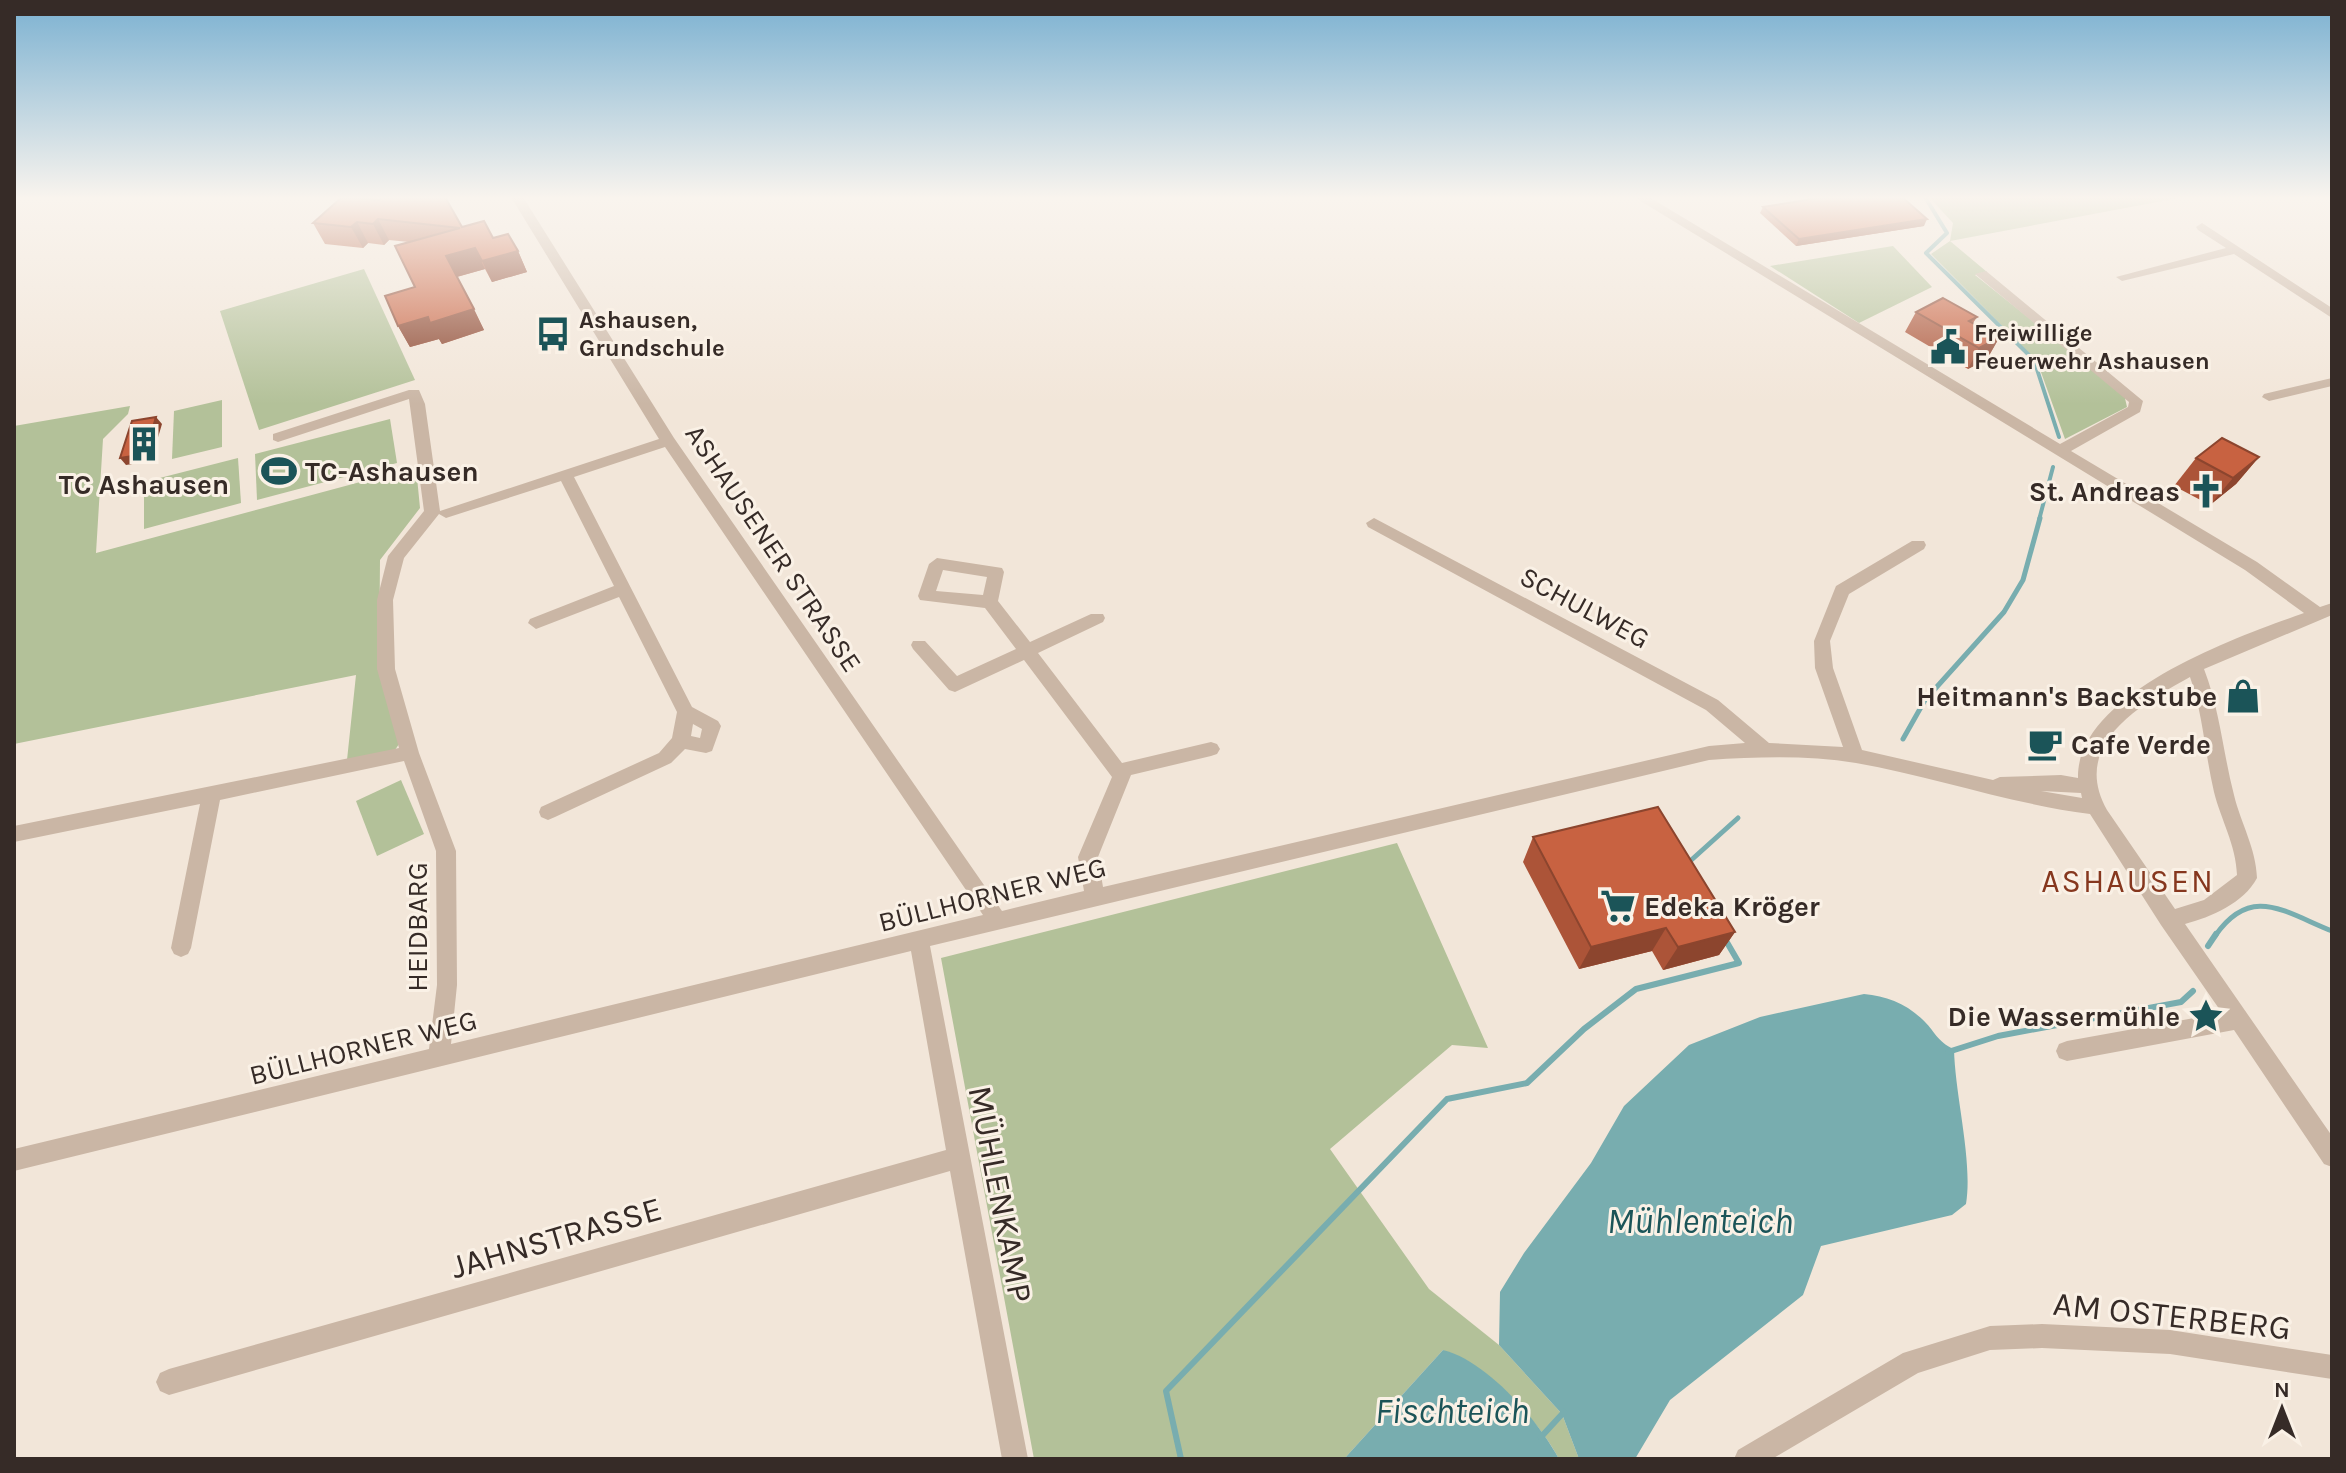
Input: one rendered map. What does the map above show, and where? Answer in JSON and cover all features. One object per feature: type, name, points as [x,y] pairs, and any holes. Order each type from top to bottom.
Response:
[{"type":"street","name":"ASHAUSENER STRASSE","points":[[560,266],[668,441],[998,921]]},
{"type":"street","points":[[1753,266],[2325,612]]},
{"type":"street","points":[[2122,277],[2169,266]]},
{"type":"street","points":[[2259,266],[2332,314]]},
{"type":"street","points":[[1981,274],[2136,401],[2135,409],[2059,451]]},
{"type":"street","points":[[2269,397],[2332,382]]},
{"type":"street","name":"HEIDBARG","points":[[278,437],[414,393],[432,512],[396,556],[385,600],[386,669],[410,753],[446,851],[447,985],[438,1059]]},
{"type":"street","points":[[446,513],[668,441]]},
{"type":"street","points":[[566,476],[686,712],[712,726],[706,746],[681,741]]},
{"type":"street","name":"SCHULWEG","points":[[1374,523],[1712,705],[1764,749]]},
{"type":"street","points":[[1855,756],[1824,668],[1822,641],[1842,590],[1918,545]]},
{"type":"street","points":[[536,623],[625,588]]},
{"type":"street","points":[[990,602],[1122,776],[1088,857],[1095,897]]},
{"type":"street","points":[[2325,612],[2194,666],[2151,690],[2104,731],[2088,759],[2088,787],[2095,807],[2168,919],[2332,1156]]},
{"type":"street","points":[[919,645],[955,685],[1097,618]]},
{"type":"street","points":[[2168,919],[2193,916],[2236,890],[2247,878],[2244,847],[2224,798],[2203,688],[2194,666]]},
{"type":"street","points":[[548,812],[665,758],[681,741],[686,712]]},
{"type":"street","points":[[1118,771],[1211,749]]},
{"type":"street","name":"BÜLLHORNER WEG","points":[[14,1160],[1095,897],[1709,753],[1764,749],[1855,756],[1989,786],[2020,796],[2095,807]]},
{"type":"street","points":[[14,834],[410,753]]},
{"type":"street","name":"BÜLLHORNER WEG","points":[[1989,786],[2061,783],[2088,787]]},
{"type":"street","points":[[181,948],[211,796]]},
{"type":"street","name":"MÜHLENKAMP","points":[[919,941],[1015,1459]]},
{"type":"street","points":[[2067,1051],[2237,1020]]},
{"type":"street","name":"JAHNSTRASSE","points":[[169,1382],[961,1157]]},
{"type":"street","name":"AM OSTERBERG","points":[[1747,1459],[1912,1362],[1990,1338],[2042,1336],[2170,1342],[2332,1367]]},
{"type":"green space","points":[[1770,266],[1912,266],[1932,287],[1859,323]]},
{"type":"green space","points":[[1943,266],[1980,266],[1987,272],[1975,275],[2124,394],[2127,407],[2065,439],[2037,361]]},
{"type":"green space","points":[[364,269],[415,380],[259,430],[220,311]]},
{"type":"green space","points":[[222,400],[222,447],[172,459],[174,411]]},
{"type":"green space","points":[[130,406],[128,414],[103,439],[96,553],[416,467],[420,508],[380,560],[379,670],[399,744],[395,750],[347,760],[356,675],[14,744],[14,426]]},
{"type":"green space","points":[[390,419],[397,463],[257,500],[255,454]]},
{"type":"green space","points":[[238,458],[241,503],[144,529],[144,482]]},
{"type":"green space","points":[[401,780],[424,834],[377,856],[356,801]]},
{"type":"green space","points":[[1397,843],[1488,1048],[1452,1045],[1330,1149],[1429,1289],[1499,1345],[1562,1414],[1579,1459],[1559,1459],[1523,1410],[1443,1350],[1344,1459],[1034,1459],[941,958]]},
{"type":"water","name":"Mühlenteich","points":[[1864,994],[1888,999],[1909,1009],[1954,1049],[1966,1148],[1966,1204],[1952,1215],[1821,1246],[1803,1295],[1670,1400],[1635,1459],[1579,1459],[1562,1414],[1499,1345],[1500,1292],[1524,1253],[1591,1163],[1624,1106],[1689,1045],[1760,1017]]},
{"type":"water","name":"Fischteich","points":[[1443,1350],[1477,1366],[1510,1394],[1538,1427],[1559,1459],[1344,1459]]},
{"type":"building","points":[[405,266],[451,266],[474,309],[430,323],[428,317],[398,326],[385,296],[415,287]]},
{"type":"building","points":[[1943,298],[1977,317],[1969,321],[1999,338],[1979,348],[1916,312]]},
{"type":"building","points":[[156,417],[145,454],[120,458],[132,421]]},
{"type":"building","points":[[2222,438],[2259,457],[2233,478],[2196,458]]},
{"type":"building","name":"Edeka Kröger","points":[[1658,807],[1735,932],[1678,947],[1666,928],[1591,947],[1533,837]]},
{"type":"waterway","points":[[1939,266],[2034,360],[2059,437]]},
{"type":"waterway","points":[[2039,520],[2053,467]]},
{"type":"waterway","points":[[1903,739],[1925,700],[2004,612],[2023,580],[2040,518]]},
{"type":"waterway","points":[[1688,863],[1738,818]]},
{"type":"waterway","points":[[2215,936],[2228,920],[2255,907],[2283,911],[2332,931]]},
{"type":"waterway","points":[[2208,946],[2216,934]]},
{"type":"waterway","points":[[1181,1459],[1166,1391],[1447,1099],[1527,1083],[1584,1029],[1636,989],[1739,963],[1725,939]]},
{"type":"waterway","points":[[1948,1052],[1998,1036],[2181,1002],[2193,991]]},
{"type":"waterway","points":[[1541,1437],[1564,1412]]},
{"type":"place","name":"Ashausen, Grundschule","points":[[553,334]]},
{"type":"place","name":"Freiwillige Feuerwehr Ashausen","points":[[1948,347]]},
{"type":"place","name":"TC Ashausen","points":[[144,444]]},
{"type":"place","name":"TC-Ashausen","points":[[279,471]]},
{"type":"place","name":"St. Andreas","points":[[2206,491]]},
{"type":"place","name":"Heitmann's Backstube","points":[[2243,696]]},
{"type":"place","name":"Cafe Verde","points":[[2045,744]]},
{"type":"place","name":"Edeka Kröger","points":[[1618,906]]},
{"type":"place","name":"Die Wassermühle","points":[[2206,1016]]},
{"type":"district","name":"ASHAUSEN","points":[[2128,881]]}]
